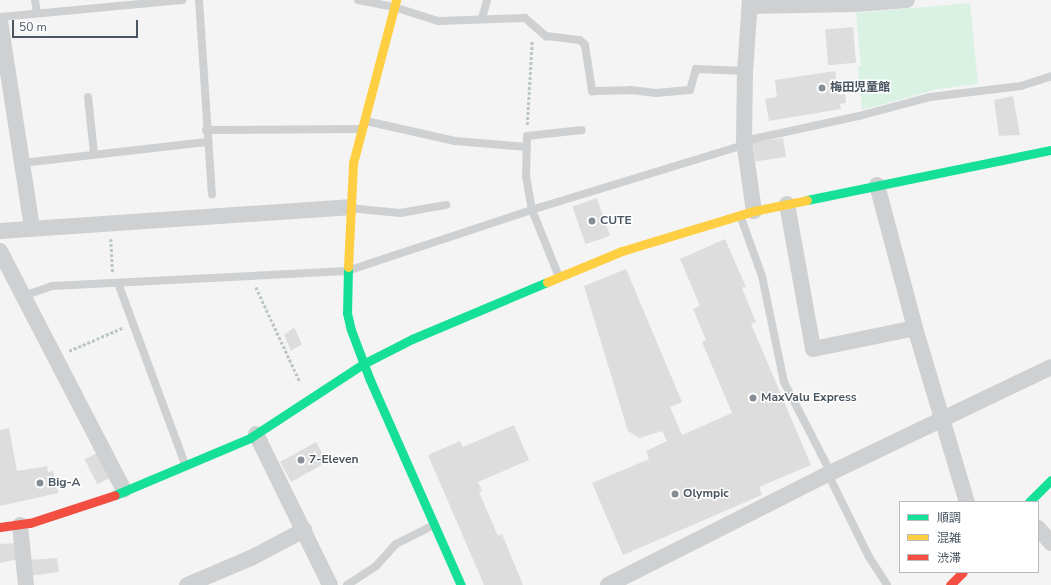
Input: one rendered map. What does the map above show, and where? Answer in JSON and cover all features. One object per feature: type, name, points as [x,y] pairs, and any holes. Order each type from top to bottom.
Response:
[{"type":"street","points":[[747,213],[744,143],[745,72],[750,3],[856,4],[906,0]]},
{"type":"street","points":[[395,3],[361,125],[353,163],[349,208],[347,313],[363,364],[461,585]]},
{"type":"street","points":[[0,21],[2,64],[22,163],[32,228]]},
{"type":"street","points":[[0,527],[20,525],[90,505],[256,434],[363,364],[412,339],[622,252],[747,213],[1051,150]]},
{"type":"street","points":[[877,185],[915,328],[967,501]]},
{"type":"street","points":[[787,204],[814,349],[915,328]]},
{"type":"street","points":[[0,231],[110,222],[349,208]]},
{"type":"street","points":[[0,251],[124,490]]},
{"type":"street","points":[[608,585],[830,474],[1051,367]]},
{"type":"street","points":[[256,434],[330,585]]},
{"type":"street","points":[[1030,501],[1051,480]]},
{"type":"street","points":[[20,525],[26,585]]},
{"type":"street","points":[[1039,529],[1051,543]]},
{"type":"street","points":[[187,585],[253,557],[304,530]]},
{"type":"street","points":[[950,585],[962,573]]},
{"type":"lane","points":[[35,0],[37,13]]},
{"type":"lane","points":[[0,17],[182,0]]},
{"type":"lane","points":[[199,0],[206,130],[212,195]]},
{"type":"lane","points":[[358,0],[395,3],[438,21],[482,18],[525,18],[546,36],[580,40],[585,45],[592,91],[632,90],[656,93],[690,90],[696,69],[745,72]]},
{"type":"lane","points":[[482,18],[487,0]]},
{"type":"lane","points":[[23,296],[52,286],[347,271],[532,210],[744,143],[859,116],[930,97],[1021,86],[1051,76]]},
{"type":"lane","points":[[88,97],[94,153]]},
{"type":"lane","points":[[206,130],[361,125],[455,141],[527,147]]},
{"type":"lane","points":[[559,278],[532,210],[526,177],[527,136],[582,130]]},
{"type":"lane","points":[[22,163],[94,153],[207,142]]},
{"type":"lane","points":[[349,208],[400,213],[446,205]]},
{"type":"lane","points":[[747,213],[784,382],[869,557],[887,585]]},
{"type":"lane","points":[[116,283],[185,465]]},
{"type":"lane","points":[[346,585],[376,566],[396,544],[435,524]]},
{"type":"path","points":[[527,136],[527,91],[533,25]]},
{"type":"path","points":[[110,222],[116,283]]},
{"type":"path","points":[[251,276],[308,400]]},
{"type":"path","points":[[55,357],[131,324]]},
{"type":"green space","points":[[970,3],[978,84],[938,89],[862,110],[858,66],[861,66],[856,13]]},
{"type":"building","points":[[853,27],[856,63],[828,65],[825,29]]},
{"type":"building","points":[[835,71],[839,95],[845,94],[846,103],[840,104],[841,109],[769,121],[765,99],[777,97],[775,80]]},
{"type":"building","points":[[1013,96],[1020,135],[999,136],[994,100]]},
{"type":"building","points":[[783,138],[786,157],[755,162],[752,143]]},
{"type":"building","name":"CUTE","points":[[597,198],[610,236],[585,244],[572,206]]},
{"type":"building","points":[[725,239],[746,287],[742,288],[756,322],[751,324],[811,465],[759,487],[762,495],[623,555],[592,483],[649,459],[646,451],[667,441],[662,431],[640,438],[628,431],[584,286],[626,269],[682,402],[670,407],[682,435],[732,413],[702,342],[706,340],[693,309],[700,306],[680,259]]},
{"type":"building","points":[[294,327],[302,344],[291,351],[284,335]]},
{"type":"building","points":[[514,425],[529,460],[478,482],[482,491],[479,492],[498,536],[502,534],[523,585],[484,585],[428,455],[460,441],[463,447]]},
{"type":"building","points":[[9,428],[17,471],[47,466],[48,472],[53,471],[58,493],[0,506],[0,430]]},
{"type":"building","points":[[316,442],[327,462],[291,482],[280,462]]},
{"type":"building","points":[[97,453],[110,478],[97,484],[85,459]]},
{"type":"building","points":[[16,543],[19,559],[0,563],[0,544]]},
{"type":"building","points":[[57,558],[59,572],[29,576],[28,560]]},
{"type":"traffic: fast","points":[[807,200],[1051,150]]},
{"type":"traffic: fast","points":[[348,267],[347,313],[351,330],[370,380],[461,585]]},
{"type":"traffic: fast","points":[[115,495],[250,438],[363,364],[412,339],[547,282]]},
{"type":"traffic: fast","points":[[1030,501],[1051,480]]},
{"type":"traffic: slow","points":[[348,267],[353,163],[396,0]]},
{"type":"traffic: slow","points":[[547,282],[622,251],[754,211],[807,200]]},
{"type":"traffic: jam","points":[[0,527],[30,523],[115,495]]},
{"type":"traffic: jam","points":[[950,585],[962,573]]},
{"type":"place","name":"梅田児童館","points":[[822,88]]},
{"type":"place","name":"CUTE","points":[[592,221]]},
{"type":"place","name":"MaxValu Express","points":[[753,398]]},
{"type":"place","name":"7-Eleven","points":[[301,460]]},
{"type":"place","name":"Big-A","points":[[40,483]]},
{"type":"place","name":"Olympic","points":[[675,494]]}]
